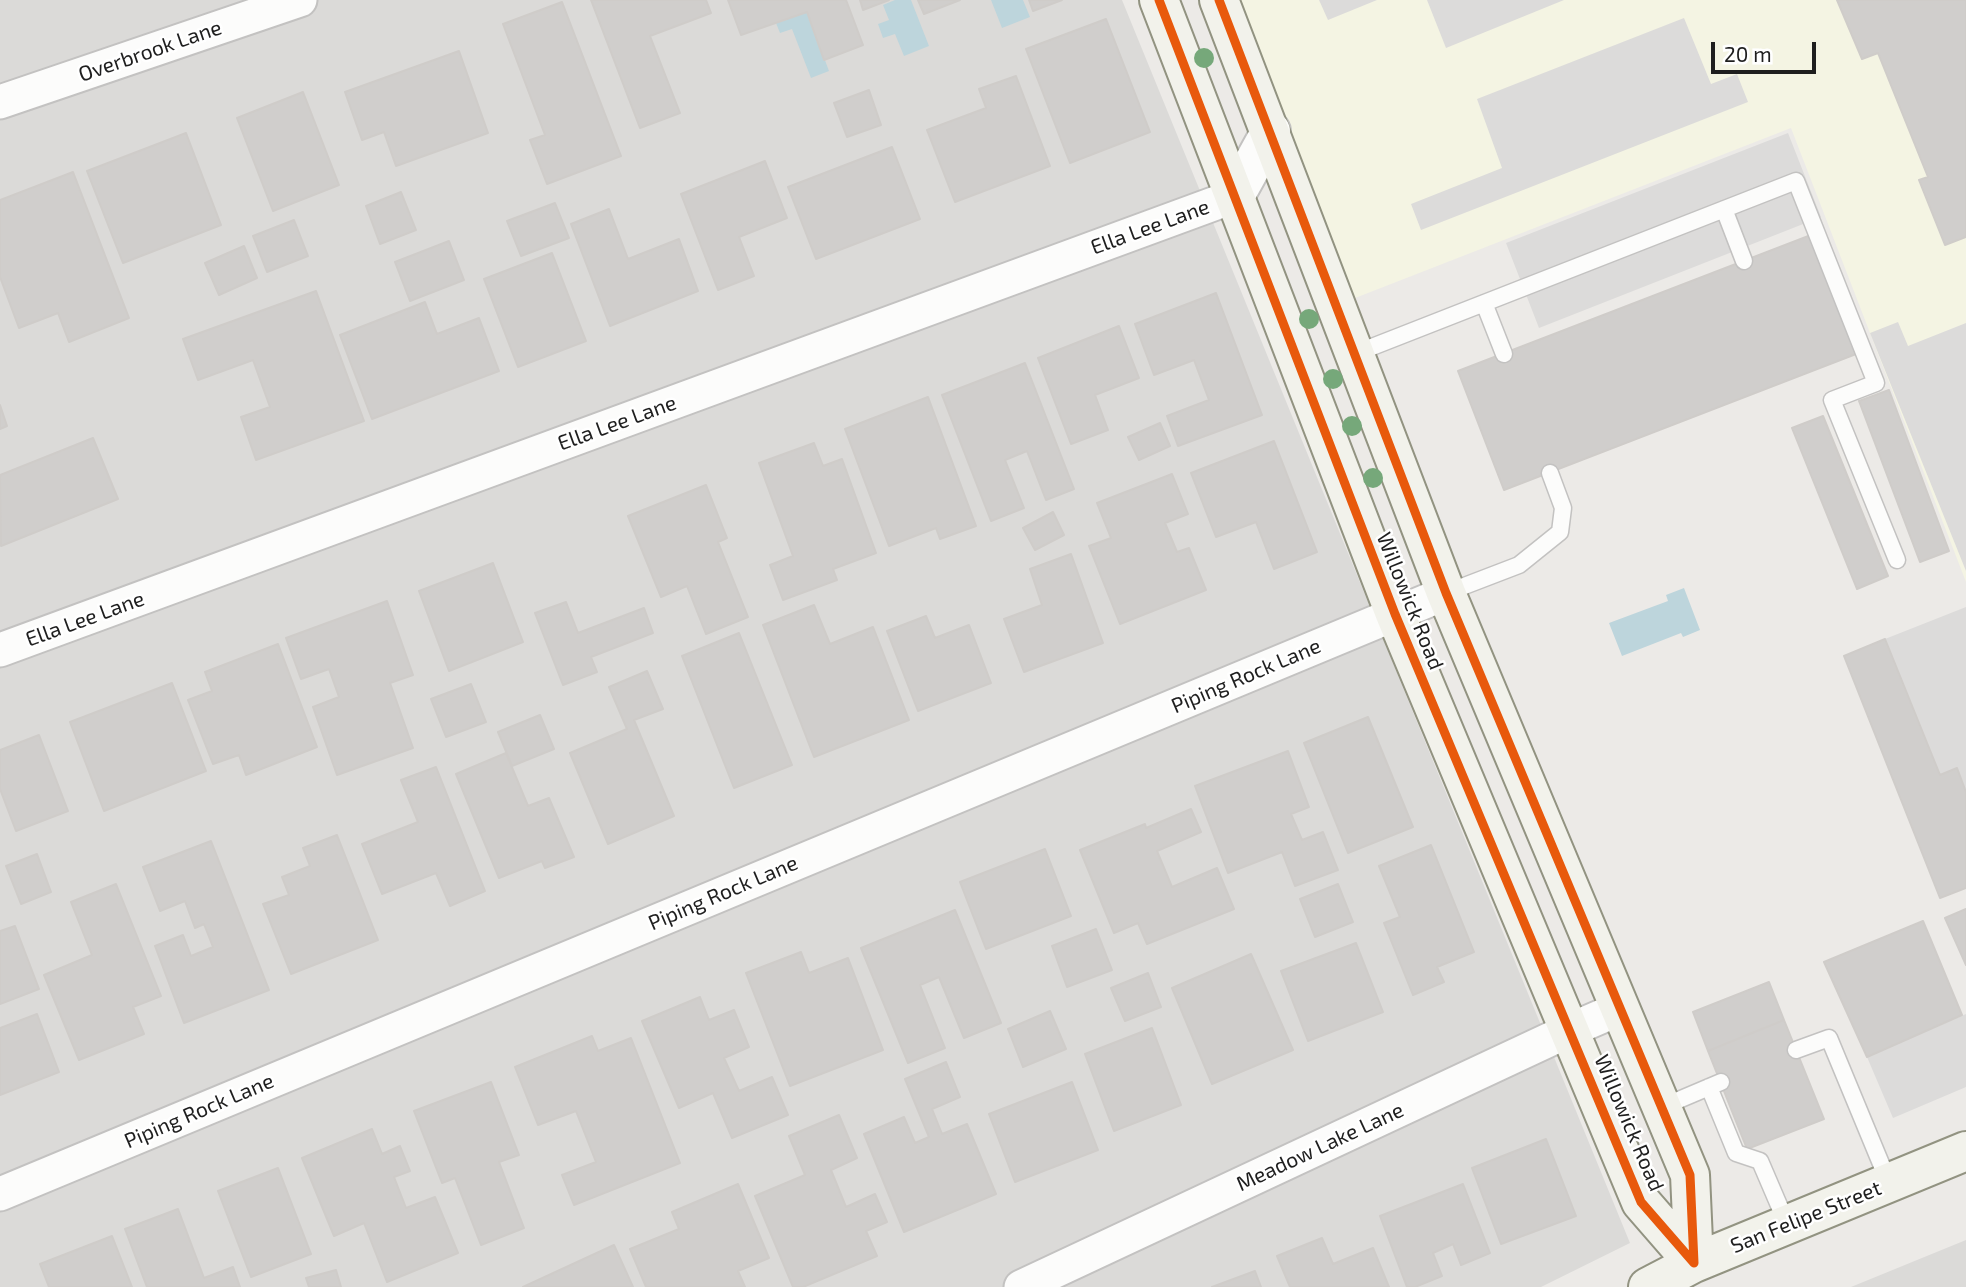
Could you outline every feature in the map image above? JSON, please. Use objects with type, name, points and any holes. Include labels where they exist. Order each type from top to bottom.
[{"type":"main road","name":"Willowick Road","points":[[1159,0],[1395,614],[1641,1202],[1698,1275]]},
{"type":"main road","name":"Willowick Road","points":[[1219,0],[1446,593],[1690,1175],[1698,1275]]},
{"type":"main road","name":"San Felipe Street","points":[[1648,1287],[1698,1275],[1787,1225],[1966,1152]]},
{"type":"street","name":"Overbrook Lane","points":[[0,102],[300,0]]},
{"type":"street","name":"Ella Lee Lane","points":[[1235,196],[1271,131]]},
{"type":"street","name":"Ella Lee Lane","points":[[0,650],[1235,196],[1290,185]]},
{"type":"street","name":"Piping Rock Lane","points":[[0,1195],[1446,593]]},
{"type":"street","name":"Meadow Lake Lane","points":[[1021,1287],[1621,1008]]},
{"type":"lane","points":[[1354,354],[1796,181],[1876,383],[1832,400],[1897,560]]},
{"type":"lane","points":[[1724,209],[1744,261]]},
{"type":"lane","points":[[1484,303],[1504,354]]},
{"type":"lane","points":[[1446,593],[1519,565],[1560,532],[1563,508],[1550,473]]},
{"type":"lane","points":[[1796,1050],[1829,1038],[1889,1183]]},
{"type":"lane","points":[[1662,1107],[1715,1085],[1736,1153],[1760,1161],[1787,1225]]},
{"type":"shaded area","points":[[0,0],[1122,0],[1630,1243],[1541,1287],[0,1287]]},
{"type":"shaded area","points":[[1233,0],[1966,0],[1966,582],[1791,128],[1350,300]]},
{"type":"shaded area","points":[[1319,0],[1377,0],[1328,20]]},
{"type":"shaded area","points":[[1427,0],[1564,0],[1446,48]]},
{"type":"shaded area","points":[[1684,18],[1711,84],[1737,74],[1748,102],[1421,230],[1411,204],[1502,168],[1477,99]]},
{"type":"shaded area","points":[[1788,133],[1821,217],[1539,328],[1506,243]]},
{"type":"shaded area","points":[[1898,322],[1908,346],[1966,323],[1966,571],[1870,333]]},
{"type":"shaded area","points":[[1966,607],[1966,792],[1957,768],[1940,775],[1885,639]]},
{"type":"shaded area","points":[[1966,1014],[1966,1087],[1893,1118],[1867,1057]]},
{"type":"shaded area","points":[[1966,1240],[1966,1287],[1851,1287]]},
{"type":"water","points":[[895,0],[911,0],[929,46],[904,56],[895,34],[883,38],[878,24],[889,20],[883,5]]},
{"type":"water","points":[[991,0],[1023,0],[1030,17],[1002,28]]},
{"type":"water","points":[[807,12],[829,71],[811,78],[792,29],[780,33],[776,23]]},
{"type":"water","points":[[1684,588],[1700,630],[1683,637],[1681,633],[1622,656],[1609,623],[1668,601],[1666,595]]},
{"type":"building","points":[[591,0],[706,0],[711,13],[650,36],[680,113],[640,128]]},
{"type":"building","points":[[728,0],[846,0],[863,45],[824,60],[807,12],[741,35]]},
{"type":"building","points":[[860,0],[889,0],[863,10]]},
{"type":"building","points":[[918,0],[960,0],[924,14]]},
{"type":"building","points":[[1029,0],[1062,0],[1033,11]]},
{"type":"building","points":[[1837,0],[1966,0],[1966,237],[1945,245],[1919,180],[1928,177],[1878,53],[1862,59]]},
{"type":"building","points":[[562,2],[621,156],[547,184],[530,140],[545,135],[503,24]]},
{"type":"building","points":[[1106,19],[1150,132],[1070,163],[1026,49]]},
{"type":"building","points":[[459,51],[488,133],[396,166],[384,132],[362,140],[345,92]]},
{"type":"building","points":[[1016,76],[1050,166],[955,202],[927,130],[986,108],[979,89]]},
{"type":"building","points":[[869,90],[881,125],[847,137],[834,103]]},
{"type":"building","points":[[303,92],[339,185],[273,211],[237,118]]},
{"type":"building","points":[[186,133],[221,225],[123,263],[87,171]]},
{"type":"building","points":[[892,147],[920,219],[816,259],[788,187]]},
{"type":"building","points":[[765,161],[787,218],[739,237],[754,276],[718,290],[681,194]]},
{"type":"building","points":[[73,172],[129,318],[69,342],[58,313],[19,328],[0,277],[0,200]]},
{"type":"building","points":[[401,192],[416,230],[380,244],[366,206]]},
{"type":"building","points":[[555,203],[569,238],[521,256],[507,221]]},
{"type":"building","points":[[609,209],[628,259],[679,239],[698,291],[610,326],[571,224]]},
{"type":"building","points":[[294,220],[308,256],[267,272],[253,236]]},
{"type":"building","points":[[1811,235],[1856,354],[1504,490],[1458,371]]},
{"type":"building","points":[[449,241],[464,280],[410,301],[395,262]]},
{"type":"building","points":[[244,246],[257,278],[219,295],[205,263]]},
{"type":"building","points":[[552,253],[586,341],[518,367],[484,279]]},
{"type":"building","points":[[316,291],[364,421],[256,460],[241,417],[270,407],[253,360],[198,380],[183,339]]},
{"type":"building","points":[[1216,293],[1262,415],[1178,446],[1167,416],[1209,400],[1194,360],[1154,375],[1135,324]]},
{"type":"building","points":[[425,302],[437,334],[479,318],[499,371],[372,419],[340,335]]},
{"type":"building","points":[[1119,326],[1139,378],[1095,395],[1108,430],[1071,444],[1038,358]]},
{"type":"building","points":[[1025,363],[1074,489],[1046,500],[1027,451],[1005,460],[1024,508],[991,521],[942,395]]},
{"type":"building","points":[[1889,390],[1949,551],[1920,562],[1859,401]]},
{"type":"building","points":[[928,397],[976,526],[940,539],[936,528],[889,546],[845,429]]},
{"type":"building","points":[[0,405],[7,426],[0,429]]},
{"type":"building","points":[[1823,416],[1888,576],[1857,589],[1792,428]]},
{"type":"building","points":[[1160,423],[1170,446],[1139,460],[1128,437]]},
{"type":"building","points":[[93,438],[118,499],[1,546],[0,475]]},
{"type":"building","points":[[1274,441],[1317,552],[1274,569],[1256,522],[1216,537],[1191,473]]},
{"type":"building","points":[[814,443],[823,466],[842,459],[876,553],[833,569],[837,580],[783,600],[770,565],[793,556],[759,463]]},
{"type":"building","points":[[1172,474],[1188,514],[1165,523],[1177,552],[1189,548],[1206,590],[1120,624],[1089,546],[1111,538],[1097,503]]},
{"type":"building","points":[[706,485],[727,538],[718,542],[748,617],[706,634],[687,586],[661,597],[628,516]]},
{"type":"building","points":[[1053,512],[1064,535],[1035,550],[1023,528]]},
{"type":"building","points":[[1071,554],[1103,643],[1024,672],[1004,619],[1042,605],[1030,569]]},
{"type":"building","points":[[493,563],[523,642],[449,671],[419,591]]},
{"type":"building","points":[[387,601],[413,675],[390,683],[413,748],[337,775],[313,707],[339,697],[329,669],[301,679],[286,638]]},
{"type":"building","points":[[566,602],[578,633],[644,608],[653,633],[591,657],[597,672],[563,685],[535,613]]},
{"type":"building","points":[[814,605],[830,644],[873,627],[909,720],[814,757],[763,625]]},
{"type":"building","points":[[926,616],[935,638],[969,625],[991,683],[918,711],[887,631]]},
{"type":"building","points":[[739,633],[792,765],[734,788],[682,656]]},
{"type":"building","points":[[1885,639],[1940,775],[1957,768],[1966,792],[1966,888],[1940,898],[1844,656]]},
{"type":"building","points":[[278,644],[317,747],[246,775],[239,755],[213,764],[188,700],[212,691],[205,672]]},
{"type":"building","points":[[647,671],[663,709],[634,720],[674,816],[608,844],[570,753],[627,729],[609,687]]},
{"type":"building","points":[[172,683],[206,771],[104,811],[70,722]]},
{"type":"building","points":[[471,684],[486,722],[446,737],[431,699]]},
{"type":"building","points":[[540,715],[554,749],[512,766],[498,732]]},
{"type":"building","points":[[1368,717],[1413,827],[1348,853],[1304,743]]},
{"type":"building","points":[[39,735],[68,811],[16,831],[0,789],[0,750]]},
{"type":"building","points":[[1288,751],[1309,807],[1291,814],[1302,840],[1323,832],[1338,870],[1295,886],[1282,852],[1228,873],[1195,786]]},
{"type":"building","points":[[506,753],[528,806],[549,798],[574,857],[545,868],[542,861],[499,878],[456,774]]},
{"type":"building","points":[[436,767],[485,891],[450,906],[436,873],[382,894],[362,844],[418,822],[401,780]]},
{"type":"building","points":[[1191,809],[1201,832],[1157,851],[1172,887],[1217,868],[1234,909],[1147,944],[1138,923],[1114,933],[1080,850],[1145,824],[1146,828]]},
{"type":"building","points":[[337,835],[378,940],[291,974],[263,904],[289,895],[282,877],[310,866],[303,848]]},
{"type":"building","points":[[211,841],[269,990],[184,1023],[155,946],[183,935],[191,956],[213,947],[204,924],[195,928],[185,901],[160,911],[143,867]]},
{"type":"building","points":[[1431,845],[1474,952],[1437,967],[1444,982],[1413,995],[1384,923],[1400,917],[1379,866]]},
{"type":"building","points":[[1045,849],[1071,916],[986,949],[960,882]]},
{"type":"building","points":[[37,854],[51,892],[21,904],[6,866]]},
{"type":"building","points":[[116,884],[161,996],[133,1007],[144,1034],[79,1060],[44,975],[92,955],[71,902]]},
{"type":"building","points":[[1338,884],[1353,922],[1315,937],[1300,899]]},
{"type":"building","points":[[1966,909],[1966,965],[1945,918]]},
{"type":"building","points":[[955,910],[1001,1023],[964,1038],[939,977],[920,985],[945,1048],[908,1063],[861,948]]},
{"type":"building","points":[[1923,921],[1962,1015],[1867,1057],[1824,962]]},
{"type":"building","points":[[15,926],[39,989],[0,1004],[0,931]]},
{"type":"building","points":[[1096,929],[1112,970],[1067,987],[1052,946]]},
{"type":"building","points":[[1356,943],[1383,1012],[1308,1041],[1281,971]]},
{"type":"building","points":[[801,952],[809,973],[848,958],[883,1050],[790,1086],[746,973]]},
{"type":"building","points":[[1251,954],[1293,1050],[1212,1084],[1172,988]]},
{"type":"building","points":[[1148,973],[1161,1007],[1125,1021],[1111,988]]},
{"type":"building","points":[[1769,982],[1784,1020],[1708,1051],[1693,1012]]},
{"type":"building","points":[[700,997],[709,1020],[734,1010],[749,1047],[724,1058],[739,1091],[772,1077],[788,1115],[732,1138],[713,1093],[679,1108],[642,1021]]},
{"type":"building","points":[[1050,1011],[1066,1049],[1023,1067],[1008,1029]]},
{"type":"building","points":[[37,1014],[59,1072],[0,1095],[0,1028]]},
{"type":"building","points":[[1784,1020],[1824,1119],[1747,1149],[1708,1051]]},
{"type":"building","points":[[1152,1028],[1181,1105],[1114,1131],[1085,1054]]},
{"type":"building","points":[[592,1036],[598,1051],[631,1038],[680,1163],[574,1205],[562,1175],[596,1162],[576,1111],[538,1125],[515,1067]]},
{"type":"building","points":[[946,1062],[960,1097],[932,1109],[942,1134],[967,1124],[996,1194],[904,1232],[864,1134],[904,1117],[915,1143],[929,1137],[905,1079]]},
{"type":"building","points":[[491,1082],[519,1155],[499,1162],[524,1228],[481,1245],[455,1178],[442,1183],[414,1111]]},
{"type":"building","points":[[1072,1082],[1098,1150],[1015,1182],[989,1114]]},
{"type":"building","points":[[839,1115],[857,1158],[831,1170],[846,1207],[875,1194],[887,1222],[866,1231],[877,1256],[803,1287],[793,1287],[755,1196],[805,1175],[789,1136]]},
{"type":"building","points":[[372,1129],[382,1154],[400,1146],[410,1171],[394,1177],[406,1208],[435,1197],[458,1253],[387,1282],[364,1223],[334,1236],[302,1158]]},
{"type":"building","points":[[1546,1139],[1576,1216],[1501,1244],[1472,1168]]},
{"type":"building","points":[[278,1168],[311,1254],[251,1277],[218,1191]]},
{"type":"building","points":[[738,1184],[769,1258],[738,1271],[745,1287],[646,1287],[630,1249],[679,1229],[672,1212]]},
{"type":"building","points":[[1463,1184],[1490,1253],[1461,1265],[1453,1244],[1433,1253],[1442,1276],[1415,1287],[1407,1287],[1380,1216]]},
{"type":"building","points":[[178,1209],[204,1278],[233,1267],[240,1287],[147,1287],[125,1229]]},
{"type":"building","points":[[112,1236],[132,1287],[49,1287],[40,1264]]},
{"type":"building","points":[[1322,1238],[1333,1264],[1373,1248],[1389,1287],[1290,1287],[1277,1256]]},
{"type":"building","points":[[614,1245],[633,1287],[523,1287]]},
{"type":"building","points":[[336,1270],[341,1287],[309,1287],[306,1278]]},
{"type":"building","points":[[1255,1271],[1261,1287],[1212,1287]]},
{"type":"cycle path","points":[[1159,0],[1395,614],[1641,1202],[1694,1263]]},
{"type":"cycle path","points":[[1219,0],[1446,593],[1690,1175],[1694,1263]]}]
